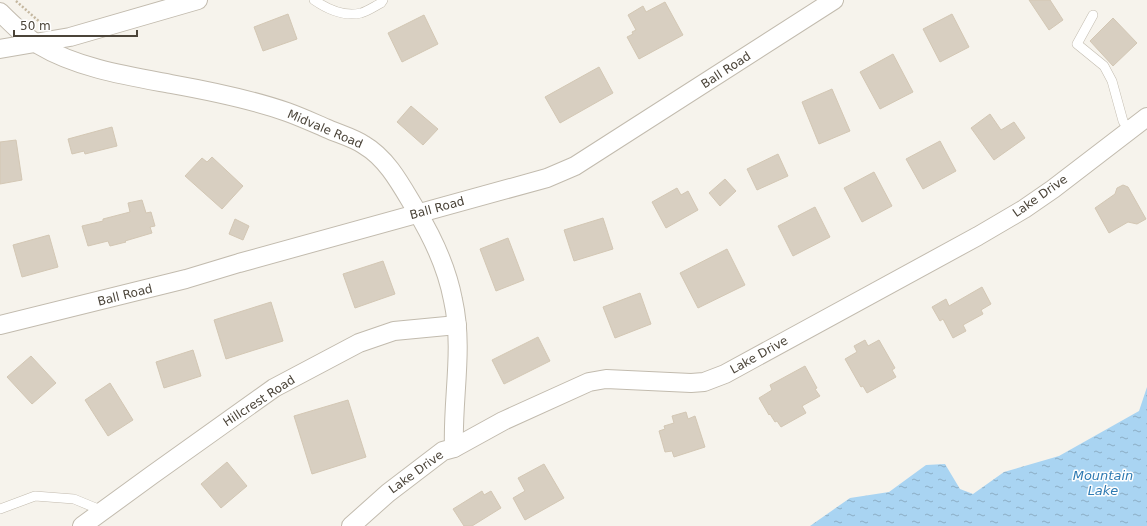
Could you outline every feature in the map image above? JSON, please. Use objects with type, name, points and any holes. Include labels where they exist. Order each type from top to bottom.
[{"type":"street","points":[[0,50],[59,39],[198,0]]},
{"type":"street","name":"Ball Road","points":[[0,325],[186,280],[239,263],[547,178],[575,166],[834,0]]},
{"type":"street","name":"Midvale Road","points":[[0,12],[36,43],[75,62],[136,78],[218,93],[288,112],[364,145],[381,159],[396,178],[428,231],[445,270],[453,300],[459,345],[453,430],[454,448]]},
{"type":"street","name":"Lake Drive","points":[[351,526],[388,493],[443,451],[454,448],[503,420],[589,382],[606,379],[691,383],[704,382],[725,374],[978,236],[1024,209],[1053,189],[1147,117]]},
{"type":"street","name":"Hillcrest Road","points":[[82,526],[152,474],[274,388],[358,343],[394,331],[457,325]]},
{"type":"lane","points":[[314,0],[326,8],[345,14],[362,13],[383,0]]},
{"type":"lane","points":[[1093,15],[1077,44],[1104,66],[1112,81],[1123,121],[1129,131]]},
{"type":"lane","points":[[0,509],[35,496],[74,499],[103,511]]},
{"type":"path","points":[[14,0],[59,39]]},
{"type":"water","name":"Mountain Lake","points":[[1147,387],[1147,526],[810,526],[850,498],[889,492],[926,465],[945,464],[960,489],[973,494],[1004,472],[1059,456],[1139,411]]},
{"type":"building","points":[[1029,0],[1050,0],[1063,20],[1049,30]]},
{"type":"building","points":[[665,2],[683,35],[639,59],[627,37],[633,34],[632,32],[636,30],[628,15],[643,6],[646,12]]},
{"type":"building","points":[[288,14],[297,39],[263,51],[254,27]]},
{"type":"building","points":[[952,14],[969,47],[940,62],[923,29]]},
{"type":"building","points":[[424,15],[438,44],[402,62],[388,33]]},
{"type":"building","points":[[1113,18],[1137,43],[1113,66],[1090,41]]},
{"type":"building","points":[[893,54],[913,92],[880,109],[860,72]]},
{"type":"building","points":[[599,67],[613,93],[560,123],[545,97]]},
{"type":"building","points":[[832,89],[850,131],[819,144],[802,102]]},
{"type":"building","points":[[411,106],[438,129],[423,145],[397,122]]},
{"type":"building","points":[[990,114],[1001,130],[1014,122],[1025,138],[994,160],[971,128]]},
{"type":"building","points":[[112,127],[117,146],[85,154],[84,151],[72,154],[68,139]]},
{"type":"building","points":[[16,140],[22,180],[0,184],[0,142]]},
{"type":"building","points":[[940,141],[956,171],[923,189],[906,159]]},
{"type":"building","points":[[778,154],[788,176],[757,190],[747,169]]},
{"type":"building","points":[[212,157],[243,186],[222,209],[185,176],[202,158],[207,162]]},
{"type":"building","points":[[874,172],[892,206],[862,222],[844,188]]},
{"type":"building","points":[[725,179],[736,191],[720,206],[709,193]]},
{"type":"building","points":[[1123,185],[1128,187],[1146,219],[1137,224],[1128,222],[1109,233],[1095,208],[1115,194],[1117,188]]},
{"type":"building","points":[[677,188],[681,195],[688,191],[698,210],[666,228],[652,202]]},
{"type":"building","points":[[142,200],[146,213],[151,212],[155,226],[150,227],[152,233],[110,246],[108,241],[88,246],[82,226],[130,212],[128,203]]},
{"type":"building","points":[[815,207],[830,237],[793,256],[778,226]]},
{"type":"building","points":[[603,218],[613,249],[574,261],[564,230]]},
{"type":"building","points":[[235,219],[249,226],[243,240],[229,234]]},
{"type":"building","points":[[49,235],[58,267],[22,277],[13,245]]},
{"type":"building","points":[[508,238],[524,280],[496,291],[480,249]]},
{"type":"building","points":[[727,249],[745,285],[698,308],[680,273]]},
{"type":"building","points":[[383,261],[395,294],[355,308],[343,274]]},
{"type":"building","points":[[982,287],[991,304],[981,310],[983,314],[963,325],[966,331],[953,338],[943,319],[940,321],[932,307],[946,299],[949,306]]},
{"type":"building","points":[[640,293],[651,324],[615,338],[603,307]]},
{"type":"building","points":[[271,302],[283,341],[226,359],[214,320]]},
{"type":"building","points":[[538,337],[550,361],[504,384],[492,360]]},
{"type":"building","points":[[865,340],[868,346],[879,340],[895,368],[892,370],[896,377],[867,393],[863,386],[861,387],[845,359],[857,352],[854,346]]},
{"type":"building","points":[[193,350],[201,376],[164,388],[156,362]]},
{"type":"building","points":[[31,356],[56,383],[32,404],[7,377]]},
{"type":"building","points":[[805,366],[817,388],[815,389],[820,396],[802,406],[806,413],[781,427],[777,421],[775,422],[770,414],[769,415],[759,398],[772,390],[770,385]]},
{"type":"building","points":[[110,383],[133,420],[108,436],[85,400]]},
{"type":"building","points":[[348,400],[366,457],[312,474],[294,416]]},
{"type":"building","points":[[686,412],[688,419],[695,416],[705,447],[674,457],[672,451],[665,452],[659,431],[665,429],[664,426],[674,423],[672,416]]},
{"type":"building","points":[[227,462],[247,486],[221,508],[201,484]]},
{"type":"building","points":[[544,464],[564,498],[525,520],[513,498],[525,491],[518,478]]},
{"type":"building","points":[[482,491],[484,495],[491,491],[501,508],[472,526],[464,526],[453,509]]}]
